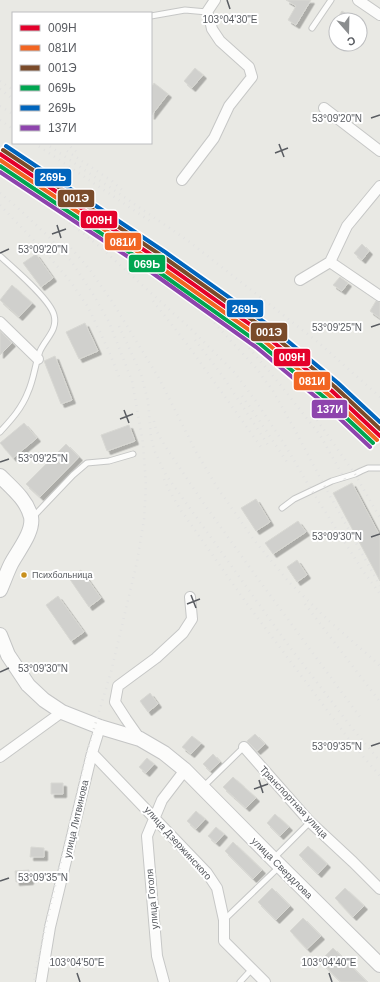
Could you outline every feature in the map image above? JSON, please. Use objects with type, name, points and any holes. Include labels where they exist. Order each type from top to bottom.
[{"type":"street","points":[[182,180],[214,138],[228,106],[252,77],[249,67],[220,41],[212,30],[207,12],[215,0]]},
{"type":"street","points":[[358,0],[380,15]]},
{"type":"street","points":[[324,108],[380,151]]},
{"type":"street","points":[[300,280],[330,262],[347,226],[380,186]]},
{"type":"street","points":[[330,262],[380,296]]},
{"type":"street","points":[[0,322],[38,359]]},
{"type":"street","points":[[0,476],[26,505],[32,519],[29,533],[11,564],[0,590]]},
{"type":"street","points":[[140,739],[115,702],[118,686],[156,658],[183,633],[192,619],[190,596]]},
{"type":"street","name":"улица Свердлова","points":[[0,635],[8,655],[28,685],[44,700],[62,712],[100,727],[140,739],[164,753],[185,770],[276,863],[380,965]]},
{"type":"street","points":[[0,757],[62,712]]},
{"type":"street","name":"улица Литвинова","points":[[41,982],[50,927],[92,753],[100,727]]},
{"type":"street","name":"Транспортная улица","points":[[244,747],[310,822],[380,889]]},
{"type":"street","name":"улица Дзержинского","points":[[92,753],[155,817],[207,873],[217,888],[224,920],[224,941],[265,982]]},
{"type":"street","name":"улица Гоголя","points":[[164,982],[157,956],[147,836],[162,800],[185,770]]},
{"type":"lane","points":[[312,28],[331,0]]},
{"type":"lane","points":[[152,16],[185,10],[207,12]]},
{"type":"lane","points":[[0,256],[45,300],[54,314],[55,326],[40,351],[28,392],[17,413],[0,432]]},
{"type":"lane","points":[[32,519],[73,475],[87,463],[109,461],[133,454]]},
{"type":"lane","points":[[282,508],[294,499],[332,482],[368,468],[380,468]]},
{"type":"lane","points":[[202,788],[244,747]]},
{"type":"lane","points":[[224,920],[276,863],[310,822]]},
{"type":"lane","points":[[240,982],[252,969]]},
{"type":"building","points":[[286,0],[311,0],[296,25],[288,20],[296,6]]},
{"type":"building","points":[[195,68],[203,75],[192,88],[184,81]]},
{"type":"building","points":[[154,83],[168,94],[152,115],[152,86]]},
{"type":"building","points":[[362,244],[369,251],[362,260],[354,253]]},
{"type":"building","points":[[36,254],[53,278],[41,287],[23,263]]},
{"type":"building","points":[[340,277],[348,283],[342,291],[333,285]]},
{"type":"building","points":[[12,285],[32,303],[19,317],[0,300]]},
{"type":"building","points":[[376,301],[380,302],[380,318],[370,311]]},
{"type":"building","points":[[85,323],[98,351],[79,359],[66,332]]},
{"type":"building","points":[[0,331],[12,343],[0,355]]},
{"type":"building","points":[[55,356],[72,400],[61,404],[44,361]]},
{"type":"building","points":[[24,423],[37,438],[13,458],[0,443]]},
{"type":"building","points":[[129,425],[135,441],[107,451],[101,435]]},
{"type":"building","points":[[66,444],[79,457],[40,497],[26,484]]},
{"type":"building","points":[[352,483],[380,536],[380,581],[333,493]]},
{"type":"building","points":[[256,499],[270,522],[256,531],[241,508]]},
{"type":"building","points":[[298,521],[306,532],[273,554],[265,543]]},
{"type":"building","points":[[297,560],[307,575],[297,582],[287,567]]},
{"type":"building","points":[[81,570],[101,598],[89,607],[69,578]]},
{"type":"building","points":[[58,596],[84,632],[71,641],[46,605]]},
{"type":"building","points":[[150,693],[158,704],[148,712],[140,701]]},
{"type":"building","points":[[255,734],[265,744],[257,751],[247,741]]},
{"type":"building","points":[[192,736],[201,743],[191,754],[182,747]]},
{"type":"building","points":[[213,754],[220,762],[210,771],[203,764]]},
{"type":"building","points":[[147,758],[154,764],[146,773],[139,767]]},
{"type":"building","points":[[233,777],[256,798],[246,808],[223,787]]},
{"type":"building","points":[[51,783],[63,783],[63,794],[51,794]]},
{"type":"building","points":[[196,811],[205,819],[196,829],[187,821]]},
{"type":"building","points":[[275,814],[289,827],[280,836],[267,823]]},
{"type":"building","points":[[216,827],[224,834],[216,843],[208,836]]},
{"type":"building","points":[[233,842],[262,870],[253,879],[225,851]]},
{"type":"building","points":[[308,846],[327,864],[318,874],[299,855]]},
{"type":"building","points":[[31,847],[44,848],[44,857],[30,857]]},
{"type":"building","points":[[29,870],[30,881],[16,882],[15,871]]},
{"type":"building","points":[[272,888],[290,906],[276,920],[258,902]]},
{"type":"building","points":[[345,888],[364,906],[353,917],[335,898]]},
{"type":"building","points":[[303,918],[321,936],[307,949],[290,931]]},
{"type":"building","points":[[333,948],[367,982],[341,982],[320,961]]},
{"type":"railway","points":[[0,81],[12,89]]},
{"type":"railway","points":[[0,89],[12,98]]},
{"type":"railway","points":[[0,106],[12,113]]},
{"type":"railway","points":[[0,120],[12,128]]},
{"type":"railway","points":[[35,144],[150,221]]},
{"type":"railway","points":[[46,144],[187,240],[319,343],[380,397]]},
{"type":"railway","points":[[67,144],[78,153]]},
{"type":"railway","points":[[67,151],[112,181],[122,190]]},
{"type":"railway","points":[[0,175],[60,215],[99,246],[192,330],[235,373],[285,445],[312,491],[363,571],[380,594]]},
{"type":"railway","points":[[0,193],[49,237],[71,261],[93,294],[109,322],[132,381],[143,443],[146,485],[144,519],[137,562],[111,672],[86,755],[35,971],[34,982]]},
{"type":"railway","points":[[0,205],[44,251],[70,281],[88,307],[108,349],[120,379]]},
{"type":"railway","points":[[71,248],[90,270],[113,303],[160,380],[195,450],[217,487],[254,540],[288,581],[329,621],[380,666]]},
{"type":"railway","points":[[153,301],[187,344],[261,447]]},
{"type":"railway","points":[[206,314],[256,368],[273,391],[380,586]]},
{"type":"railway","points":[[119,326],[141,374],[148,401],[151,437],[155,452],[166,475],[289,646],[352,728],[380,761]]},
{"type":"railway","points":[[195,340],[222,375],[268,445]]},
{"type":"railway","points":[[249,348],[320,435],[347,483]]},
{"type":"railway","points":[[242,396],[287,462]]},
{"type":"railway","points":[[317,420],[355,474],[380,518]]},
{"type":"railway","points":[[154,421],[156,430],[165,446],[202,501],[360,717]]},
{"type":"railway","points":[[164,479],[180,509],[245,601],[354,746],[380,776]]},
{"type":"railway","points":[[305,604],[380,702]]},
{"type":"transit line","name":"269Ь","points":[[6,146],[165,252],[271,327],[338,383],[380,422]]},
{"type":"transit line","name":"001Э","points":[[3,150],[162,256],[268,331],[335,387],[380,429]]},
{"type":"transit line","name":"009Н","points":[[0,154],[159,260],[265,335],[332,391],[380,436]]},
{"type":"transit line","name":"081И","points":[[0,160],[156,264],[262,339],[329,395],[377,440]]},
{"type":"transit line","name":"069Ь","points":[[0,166],[153,268],[259,343],[325,398],[373,443]]},
{"type":"transit line","name":"137И","points":[[0,172],[151,272],[256,347],[322,402],[370,447]]},
{"type":"place","name":"Психбольница","points":[[24,575]]}]
